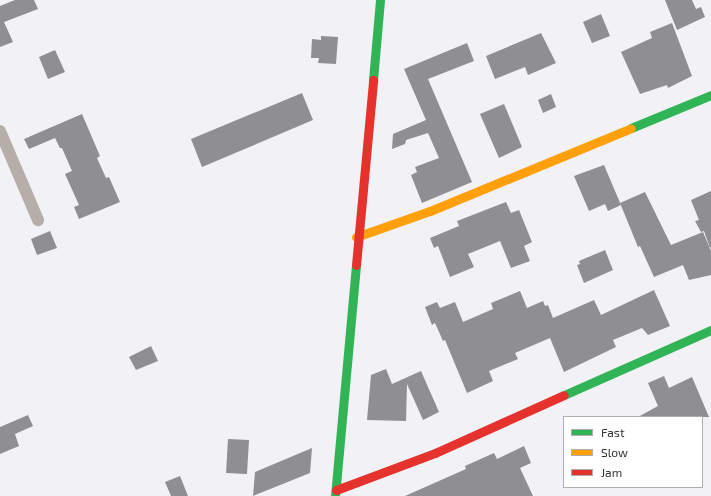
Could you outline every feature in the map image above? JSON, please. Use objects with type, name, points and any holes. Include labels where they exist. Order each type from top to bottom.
[{"type":"street","points":[[380,0],[356,237],[335,493],[435,453],[711,330]]},
{"type":"street","points":[[356,237],[430,212],[711,95]]},
{"type":"street","points":[[0,131],[38,220]]},
{"type":"building","points":[[15,0],[34,0],[38,9],[4,22],[13,42],[0,47],[0,6]]},
{"type":"building","points":[[665,0],[692,0],[696,9],[701,7],[705,17],[677,30]]},
{"type":"building","points":[[601,14],[610,36],[592,43],[583,22]]},
{"type":"building","points":[[672,23],[692,76],[668,88],[667,85],[640,94],[621,52],[652,38],[650,32]]},
{"type":"building","points":[[541,33],[556,63],[528,75],[525,67],[495,79],[486,56]]},
{"type":"building","points":[[321,36],[338,37],[336,64],[318,63],[319,58],[311,58],[312,39],[321,40]]},
{"type":"building","points":[[467,43],[474,61],[428,79],[472,182],[422,203],[411,175],[417,172],[415,167],[439,158],[428,133],[406,140],[405,144],[392,149],[393,134],[426,120],[404,69]]},
{"type":"building","points":[[55,50],[65,72],[48,79],[39,57]]},
{"type":"building","points":[[302,93],[313,120],[202,167],[191,139]]},
{"type":"building","points":[[551,94],[556,107],[543,113],[538,100]]},
{"type":"building","points":[[504,104],[522,147],[499,158],[480,114]]},
{"type":"building","points":[[82,114],[100,156],[97,158],[106,178],[109,177],[120,202],[79,219],[74,207],[79,205],[65,174],[72,171],[62,148],[60,148],[55,138],[29,149],[24,139]]},
{"type":"building","points":[[604,165],[621,205],[608,211],[605,204],[589,211],[574,176]]},
{"type":"building","points":[[711,191],[710,248],[704,231],[701,232],[695,221],[699,220],[691,200]]},
{"type":"building","points":[[645,192],[671,245],[703,232],[711,251],[711,275],[689,280],[683,265],[654,277],[640,246],[638,247],[620,203]]},
{"type":"building","points":[[506,202],[511,213],[519,210],[532,242],[524,246],[530,261],[511,268],[500,241],[468,254],[474,267],[450,277],[438,246],[434,248],[430,238],[459,226],[457,221]]},
{"type":"building","points":[[50,231],[57,248],[37,255],[31,239]]},
{"type":"building","points":[[605,250],[613,270],[584,283],[577,265],[580,264],[579,261]]},
{"type":"building","points":[[654,290],[670,326],[648,335],[642,328],[613,340],[616,347],[564,372],[550,338],[515,353],[518,359],[489,371],[493,381],[467,393],[445,340],[443,341],[435,323],[432,325],[425,307],[437,302],[440,308],[455,302],[463,322],[493,309],[491,303],[520,291],[527,308],[543,301],[545,306],[548,305],[553,318],[594,300],[601,315]]},
{"type":"building","points":[[151,346],[158,361],[136,370],[129,357]]},
{"type":"building","points":[[386,369],[392,384],[421,371],[439,412],[423,420],[407,384],[406,421],[367,420],[371,375]]},
{"type":"building","points":[[664,376],[669,388],[692,377],[709,417],[640,416],[658,406],[648,383]]},
{"type":"building","points":[[28,415],[33,426],[15,434],[19,446],[0,454],[0,427]]},
{"type":"building","points":[[228,439],[249,440],[247,474],[226,473]]},
{"type":"building","points":[[524,446],[531,463],[520,468],[533,496],[405,496],[466,469],[465,466],[494,453],[497,459]]},
{"type":"building","points":[[312,448],[310,473],[253,496],[255,472]]},
{"type":"building","points":[[180,476],[188,496],[171,496],[165,482]]},
{"type":"traffic: fast","points":[[373,80],[380,0]]},
{"type":"traffic: fast","points":[[631,128],[711,95]]},
{"type":"traffic: fast","points":[[335,496],[356,265]]},
{"type":"traffic: fast","points":[[564,395],[711,330]]},
{"type":"traffic: slow","points":[[356,237],[430,211],[631,128]]},
{"type":"traffic: jam","points":[[356,265],[373,80]]},
{"type":"traffic: jam","points":[[336,490],[435,453],[564,395]]}]
